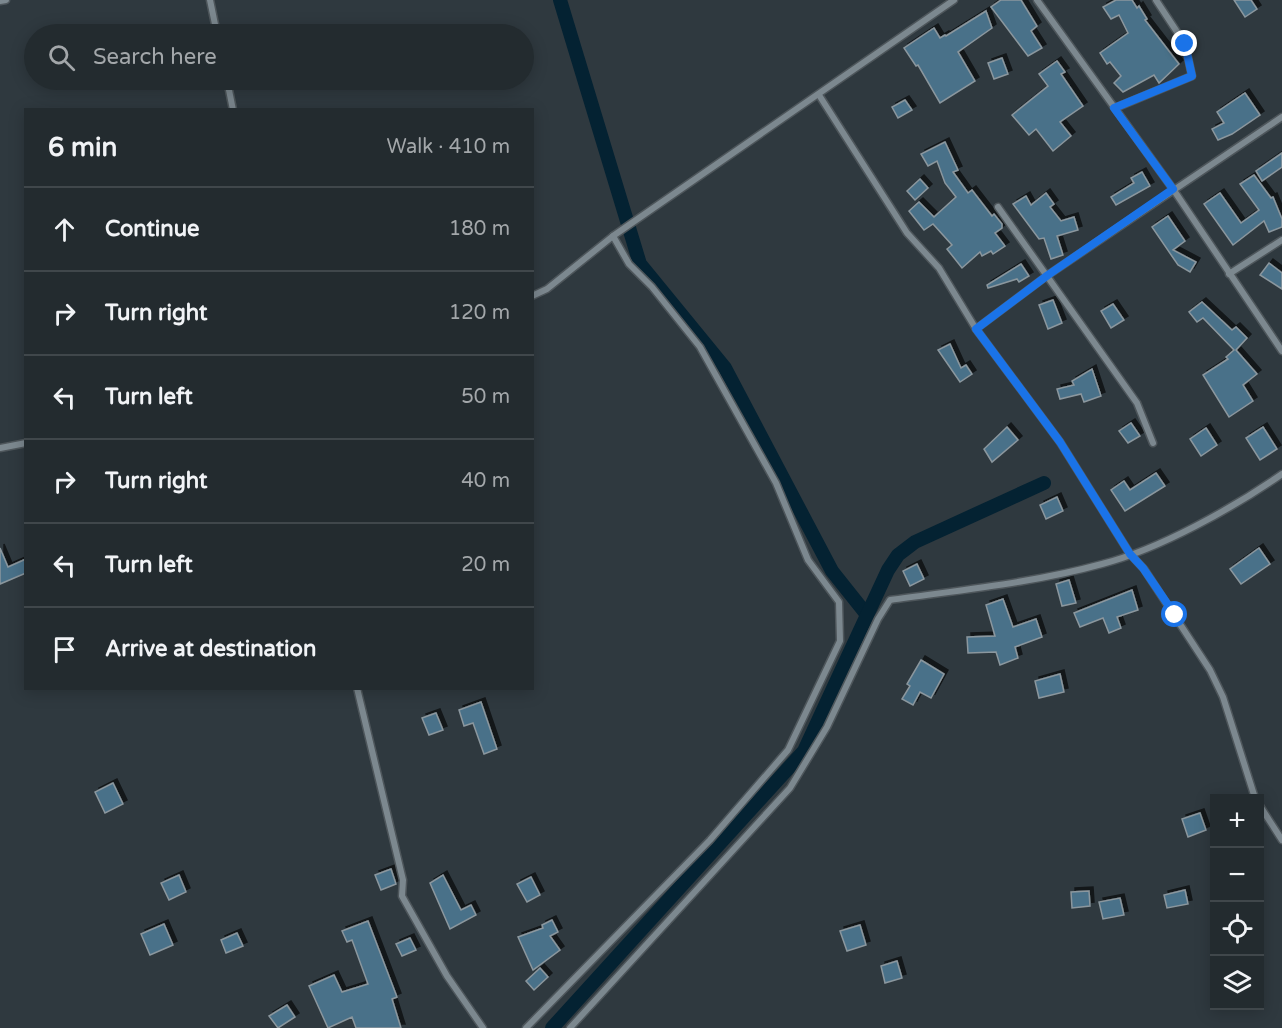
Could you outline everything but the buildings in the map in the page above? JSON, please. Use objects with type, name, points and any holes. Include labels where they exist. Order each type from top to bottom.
[{"type":"street","points":[[0,1],[6,0]]},
{"type":"street","points":[[210,0],[215,24]]},
{"type":"street","points":[[534,295],[547,289],[613,236],[954,0]]},
{"type":"street","points":[[1037,0],[1173,189],[1282,351]]},
{"type":"street","points":[[1114,108],[1192,76],[1185,44],[1156,0]]},
{"type":"street","points":[[229,90],[233,108]]},
{"type":"street","points":[[819,95],[907,233],[939,268],[976,329],[1060,442],[1130,554],[1143,568],[1210,670],[1223,697],[1254,794]]},
{"type":"street","points":[[976,329],[1048,275],[1282,117]]},
{"type":"street","points":[[998,207],[1137,403],[1153,443]]},
{"type":"street","points":[[526,1028],[710,840],[789,750],[840,641],[839,602],[808,560],[776,483],[700,347],[652,287],[629,264],[613,236]]},
{"type":"street","points":[[1229,274],[1282,240]]},
{"type":"street","points":[[0,448],[24,442]]},
{"type":"street","points":[[570,1028],[790,788],[827,727],[878,619],[890,600],[1045,577],[1103,564],[1202,521],[1257,492],[1282,474]]},
{"type":"street","points":[[357,690],[403,880],[402,896],[443,968],[483,1028]]},
{"type":"street","points":[[1264,812],[1282,840]]},
{"type":"waterway","points":[[560,0],[640,264],[725,368],[832,571],[867,615]]},
{"type":"waterway","points":[[552,1028],[804,751],[888,570],[898,555],[915,542],[1044,483]]},
{"type":"route","points":[[1175,615],[1143,568],[1130,554],[1060,442],[976,329],[1048,275],[1173,189],[1114,108],[1192,76],[1185,44]]}]
